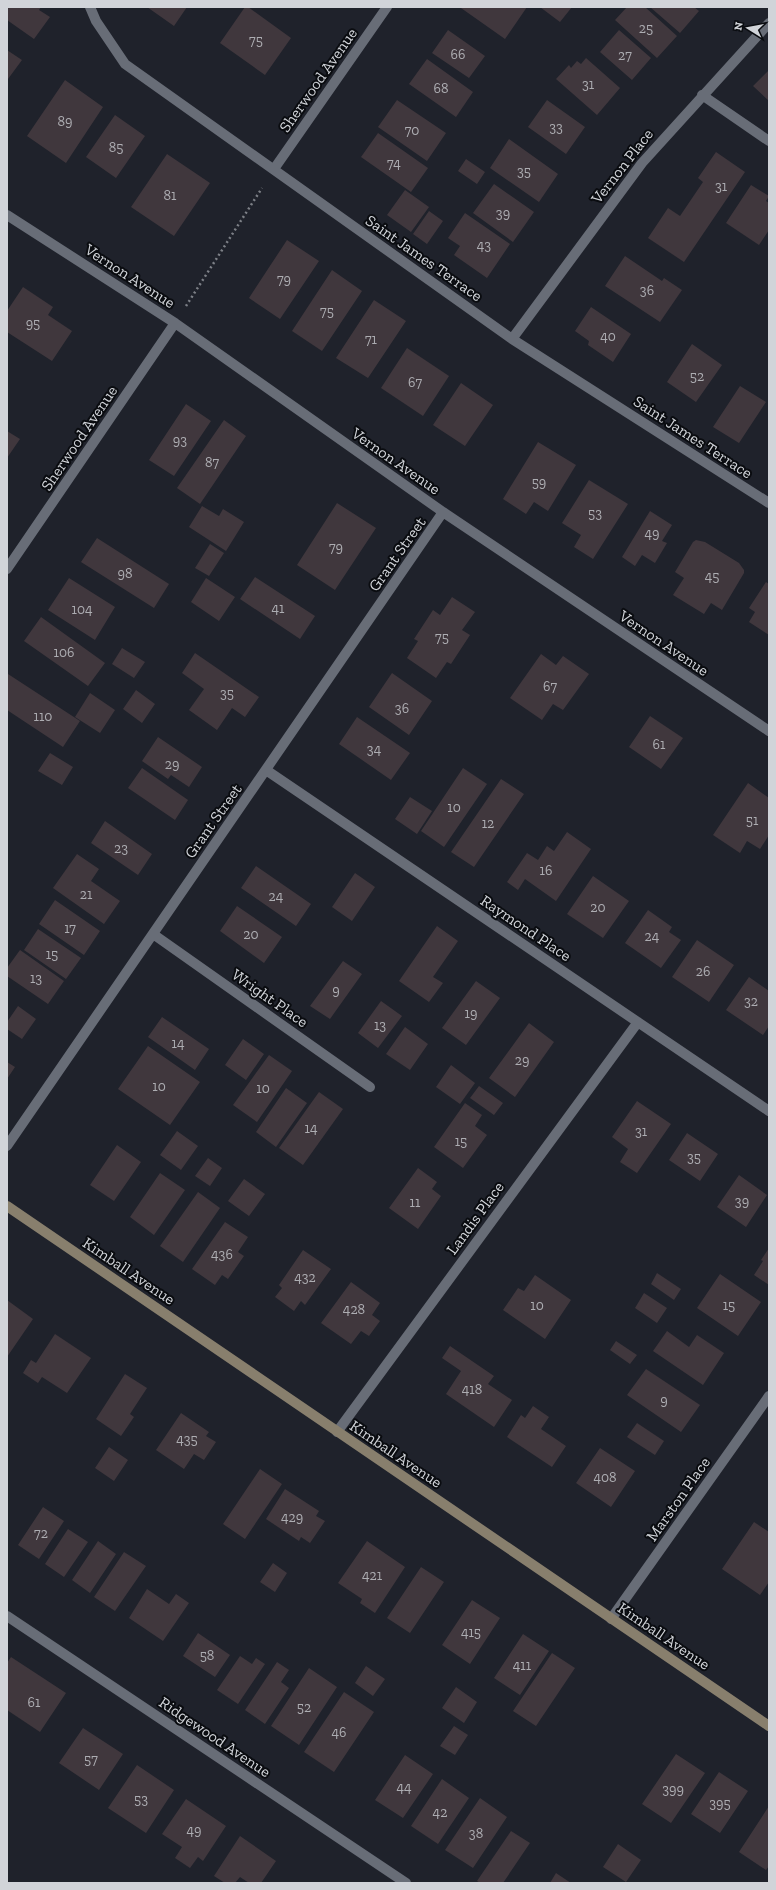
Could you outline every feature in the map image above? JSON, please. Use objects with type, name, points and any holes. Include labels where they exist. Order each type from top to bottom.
[{"type":"street","name":"Saint James Terrace","points":[[90,7],[96,21],[125,64],[512,339],[769,503]]},
{"type":"street","name":"Sherwood Avenue","points":[[274,170],[387,7]]},
{"type":"street","name":"Vernon Place","points":[[512,339],[642,162],[769,23]]},
{"type":"street","points":[[702,95],[769,141]]},
{"type":"street","name":"Vernon Avenue","points":[[7,215],[175,323],[444,512],[769,731]]},
{"type":"street","name":"Sherwood Avenue","points":[[7,569],[175,323]]},
{"type":"street","name":"Grant Street","points":[[7,1146],[444,512]]},
{"type":"street","name":"Raymond Place","points":[[266,770],[769,1111]]},
{"type":"street","name":"Wright Place","points":[[153,934],[370,1087]]},
{"type":"street","name":"Landis Place","points":[[337,1432],[638,1022]]},
{"type":"street","name":"Kimball Avenue","points":[[7,1206],[769,1726]]},
{"type":"street","name":"Marston Place","points":[[611,1619],[769,1396]]},
{"type":"street","name":"Ridgewood Avenue","points":[[7,1616],[406,1883]]},
{"type":"path","points":[[175,323],[262,188]]},
{"type":"building","points":[[7,7],[41,7],[39,10],[50,17],[34,39],[7,20]]},
{"type":"building","points":[[147,7],[187,7],[174,26]]},
{"type":"building","points":[[245,7],[248,7],[291,38],[265,75],[220,43]]},
{"type":"building","points":[[527,7],[505,39],[461,8]]},
{"type":"building","points":[[540,7],[572,7],[560,22]]},
{"type":"building","points":[[627,7],[645,7],[677,36],[657,58],[615,20]]},
{"type":"building","points":[[650,7],[694,7],[699,11],[680,33]]},
{"type":"building","points":[[448,30],[485,56],[469,78],[432,53]]},
{"type":"building","points":[[619,30],[651,58],[632,80],[600,52]]},
{"type":"building","points":[[7,50],[22,60],[8,79],[7,78]]},
{"type":"building","points":[[586,58],[620,88],[597,115],[556,79],[569,65],[571,68],[577,61],[581,64]]},
{"type":"building","points":[[427,59],[473,92],[456,117],[409,84]]},
{"type":"building","points":[[769,70],[769,101],[753,86]]},
{"type":"building","points":[[65,80],[103,107],[66,163],[27,136]]},
{"type":"building","points":[[397,100],[446,133],[427,161],[378,127]]},
{"type":"building","points":[[547,100],[585,127],[566,154],[528,127]]},
{"type":"building","points":[[115,115],[145,136],[116,178],[86,157]]},
{"type":"building","points":[[378,133],[428,168],[411,192],[361,157]]},
{"type":"building","points":[[509,139],[558,174],[539,202],[490,168]]},
{"type":"building","points":[[716,152],[745,172],[684,262],[648,238],[668,208],[680,216],[703,182],[698,178]]},
{"type":"building","points":[[167,154],[210,183],[174,236],[131,207]]},
{"type":"building","points":[[466,159],[485,172],[477,184],[458,171]]},
{"type":"building","points":[[494,184],[534,212],[513,242],[473,213]]},
{"type":"building","points":[[751,185],[769,196],[766,201],[769,203],[769,230],[759,245],[726,223]]},
{"type":"building","points":[[405,190],[429,207],[411,232],[387,215]]},
{"type":"building","points":[[429,211],[443,221],[427,244],[413,234]]},
{"type":"building","points":[[465,213],[510,244],[487,278],[454,255],[460,246],[448,238]]},
{"type":"building","points":[[287,240],[319,261],[280,319],[249,298]]},
{"type":"building","points":[[625,256],[662,281],[664,278],[682,290],[660,322],[605,286]]},
{"type":"building","points":[[332,270],[362,291],[322,351],[292,331]]},
{"type":"building","points":[[23,287],[53,307],[48,315],[72,331],[52,361],[7,332],[7,311]]},
{"type":"building","points":[[374,300],[406,321],[368,378],[336,358]]},
{"type":"building","points":[[591,307],[631,334],[613,362],[588,345],[589,341],[575,331]]},
{"type":"building","points":[[692,344],[722,365],[696,402],[667,382]]},
{"type":"building","points":[[407,348],[449,376],[423,416],[381,388]]},
{"type":"building","points":[[461,383],[493,405],[465,446],[433,425]]},
{"type":"building","points":[[740,386],[766,402],[739,443],[713,427]]},
{"type":"building","points":[[186,404],[211,421],[174,476],[149,460]]},
{"type":"building","points":[[224,420],[246,436],[200,504],[177,488]]},
{"type":"building","points":[[7,431],[20,439],[7,458]]},
{"type":"building","points":[[538,442],[576,465],[548,511],[534,502],[526,514],[503,499]]},
{"type":"building","points":[[589,480],[628,504],[593,559],[574,547],[581,535],[562,523]]},
{"type":"building","points":[[337,503],[376,528],[335,590],[297,565]]},
{"type":"building","points":[[202,506],[219,516],[223,509],[244,522],[226,551],[189,527]]},
{"type":"building","points":[[650,511],[672,525],[662,541],[667,543],[655,563],[642,555],[635,566],[622,557]]},
{"type":"building","points":[[97,538],[169,584],[154,608],[81,562]]},
{"type":"building","points":[[696,540],[705,542],[739,563],[744,570],[744,573],[722,610],[711,603],[704,614],[673,595],[684,578],[675,572],[693,542]]},
{"type":"building","points":[[210,544],[224,553],[209,576],[195,568]]},
{"type":"building","points":[[255,577],[315,616],[300,639],[240,599]]},
{"type":"building","points":[[69,578],[115,607],[95,640],[48,610]]},
{"type":"building","points":[[206,578],[235,597],[219,621],[191,602]]},
{"type":"building","points":[[766,582],[769,584],[769,635],[749,622],[755,612],[749,608]]},
{"type":"building","points":[[452,597],[475,612],[462,630],[470,635],[451,664],[447,662],[436,678],[407,658],[418,641],[414,639],[433,610],[440,615]]},
{"type":"building","points":[[41,617],[105,663],[88,686],[24,641]]},
{"type":"building","points":[[122,648],[145,662],[134,678],[112,664]]},
{"type":"building","points":[[195,653],[259,697],[245,717],[232,708],[217,730],[189,710],[204,689],[182,673]]},
{"type":"building","points":[[541,654],[556,665],[563,656],[589,674],[563,710],[553,704],[542,720],[510,698]]},
{"type":"building","points":[[392,673],[432,701],[409,735],[369,707]]},
{"type":"building","points":[[8,674],[80,721],[63,747],[7,710]]},
{"type":"building","points":[[136,690],[155,704],[142,723],[123,709]]},
{"type":"building","points":[[90,693],[115,710],[100,733],[75,717]]},
{"type":"building","points":[[650,716],[683,738],[661,769],[629,747]]},
{"type":"building","points":[[357,717],[410,753],[391,780],[339,744]]},
{"type":"building","points":[[158,737],[202,767],[189,787],[171,775],[168,779],[142,761]]},
{"type":"building","points":[[50,753],[73,767],[62,785],[38,771]]},
{"type":"building","points":[[142,768],[188,800],[175,820],[128,788]]},
{"type":"building","points":[[463,768],[487,784],[444,847],[421,831]]},
{"type":"building","points":[[501,779],[524,794],[474,867],[451,852]]},
{"type":"building","points":[[748,783],[769,798],[769,835],[760,849],[747,841],[740,853],[713,835]]},
{"type":"building","points":[[410,797],[432,811],[417,834],[395,819]]},
{"type":"building","points":[[105,821],[152,854],[138,875],[91,843]]},
{"type":"building","points":[[567,832],[591,849],[556,901],[525,879],[518,890],[507,882],[527,853],[538,860],[547,846],[554,851]]},
{"type":"building","points":[[77,854],[99,869],[91,881],[120,901],[104,924],[53,888]]},
{"type":"building","points":[[256,866],[311,904],[296,926],[241,888]]},
{"type":"building","points":[[355,873],[375,887],[352,921],[332,907]]},
{"type":"building","points":[[593,876],[629,901],[603,938],[567,914]]},
{"type":"building","points":[[55,900],[100,931],[84,955],[39,924]]},
{"type":"building","points":[[237,906],[282,937],[264,963],[220,931]]},
{"type":"building","points":[[648,910],[672,927],[669,932],[681,940],[661,968],[625,943]]},
{"type":"building","points":[[437,926],[458,941],[433,977],[443,983],[429,1002],[399,981]]},
{"type":"building","points":[[38,929],[81,958],[66,979],[24,950]]},
{"type":"building","points":[[697,940],[734,965],[709,1002],[672,977]]},
{"type":"building","points":[[20,950],[64,981],[48,1004],[7,976],[7,968]]},
{"type":"building","points":[[343,961],[362,974],[330,1019],[310,1006]]},
{"type":"building","points":[[749,977],[769,991],[769,1026],[763,1035],[726,1010]]},
{"type":"building","points":[[476,981],[500,998],[466,1045],[442,1028]]},
{"type":"building","points":[[381,1001],[402,1016],[378,1048],[358,1033]]},
{"type":"building","points":[[18,1006],[36,1019],[22,1039],[7,1029],[7,1022]]},
{"type":"building","points":[[162,1017],[209,1049],[195,1070],[148,1037]]},
{"type":"building","points":[[529,1023],[554,1042],[515,1097],[489,1078]]},
{"type":"building","points":[[405,1027],[428,1044],[410,1070],[386,1054]]},
{"type":"building","points":[[243,1039],[264,1054],[246,1080],[225,1065]]},
{"type":"building","points":[[148,1046],[200,1082],[170,1125],[118,1089]]},
{"type":"building","points":[[269,1055],[292,1071],[257,1122],[233,1105]]},
{"type":"building","points":[[7,1062],[15,1067],[7,1079]]},
{"type":"building","points":[[451,1065],[475,1083],[460,1104],[436,1087]]},
{"type":"building","points":[[479,1086],[503,1103],[494,1115],[470,1098]]},
{"type":"building","points":[[286,1088],[307,1103],[276,1147],[256,1132]]},
{"type":"building","points":[[319,1092],[343,1109],[303,1165],[279,1148]]},
{"type":"building","points":[[637,1101],[671,1124],[637,1173],[620,1162],[628,1149],[612,1137]]},
{"type":"building","points":[[465,1103],[482,1115],[475,1126],[487,1135],[463,1168],[434,1147]]},
{"type":"building","points":[[177,1131],[198,1146],[181,1170],[160,1155]]},
{"type":"building","points":[[687,1133],[718,1154],[700,1181],[669,1160]]},
{"type":"building","points":[[117,1145],[141,1162],[114,1201],[90,1185]]},
{"type":"building","points":[[208,1158],[222,1168],[210,1186],[195,1176]]},
{"type":"building","points":[[418,1168],[437,1182],[432,1189],[441,1196],[418,1229],[389,1208]]},
{"type":"building","points":[[160,1173],[185,1190],[154,1235],[130,1217]]},
{"type":"building","points":[[739,1175],[767,1195],[746,1227],[717,1207]]},
{"type":"building","points":[[244,1179],[265,1194],[249,1216],[228,1201]]},
{"type":"building","points":[[198,1192],[220,1208],[183,1262],[160,1246]]},
{"type":"building","points":[[225,1222],[248,1237],[238,1252],[244,1256],[228,1279],[222,1275],[215,1285],[192,1269]]},
{"type":"building","points":[[769,1248],[769,1285],[754,1275]]},
{"type":"building","points":[[303,1250],[331,1269],[305,1305],[301,1301],[294,1311],[275,1297],[282,1288],[279,1285]]},
{"type":"building","points":[[657,1273],[681,1289],[674,1300],[651,1284]]},
{"type":"building","points":[[720,1274],[761,1302],[738,1336],[697,1308]]},
{"type":"building","points":[[535,1275],[571,1300],[545,1339],[503,1310],[518,1288],[524,1291]]},
{"type":"building","points":[[351,1282],[380,1303],[372,1315],[380,1321],[369,1336],[361,1331],[351,1344],[321,1323]]},
{"type":"building","points":[[644,1293],[667,1308],[657,1323],[635,1308]]},
{"type":"building","points":[[7,1300],[33,1319],[7,1357]]},
{"type":"building","points":[[667,1331],[689,1347],[697,1335],[724,1353],[703,1385],[653,1351]]},
{"type":"building","points":[[55,1334],[91,1358],[67,1393],[42,1377],[38,1383],[23,1373],[31,1360],[36,1363]]},
{"type":"building","points":[[616,1341],[637,1355],[630,1364],[610,1350]]},
{"type":"building","points":[[450,1346],[494,1376],[488,1384],[512,1400],[494,1427],[446,1394],[461,1371],[442,1358]]},
{"type":"building","points":[[646,1369],[700,1405],[681,1432],[627,1395]]},
{"type":"building","points":[[125,1374],[147,1388],[130,1414],[134,1417],[121,1436],[96,1419]]},
{"type":"building","points":[[533,1406],[549,1417],[541,1429],[566,1446],[552,1467],[507,1437],[521,1415],[525,1418]]},
{"type":"building","points":[[181,1413],[209,1432],[206,1436],[216,1442],[204,1460],[194,1454],[184,1469],[156,1450]]},
{"type":"building","points":[[637,1423],[664,1441],[655,1455],[627,1437]]},
{"type":"building","points":[[109,1447],[128,1460],[114,1481],[95,1468]]},
{"type":"building","points":[[600,1448],[635,1471],[611,1507],[576,1483]]},
{"type":"building","points":[[260,1469],[282,1484],[245,1539],[223,1524]]},
{"type":"building","points":[[285,1489],[319,1511],[316,1516],[325,1521],[310,1543],[301,1537],[299,1541],[266,1519]]},
{"type":"building","points":[[43,1507],[64,1521],[39,1559],[18,1545]]},
{"type":"building","points":[[754,1522],[769,1532],[769,1582],[760,1595],[722,1569]]},
{"type":"building","points":[[68,1529],[88,1542],[64,1577],[45,1564]]},
{"type":"building","points":[[98,1541],[116,1554],[90,1593],[72,1580]]},
{"type":"building","points":[[367,1541],[405,1567],[375,1613],[360,1603],[362,1599],[338,1583]]},
{"type":"building","points":[[124,1552],[146,1566],[115,1611],[94,1597]]},
{"type":"building","points":[[273,1563],[287,1573],[275,1592],[260,1582]]},
{"type":"building","points":[[421,1567],[444,1582],[410,1633],[387,1618]]},
{"type":"building","points":[[147,1589],[169,1604],[176,1594],[189,1603],[163,1641],[129,1618]]},
{"type":"building","points":[[472,1600],[500,1618],[470,1664],[442,1645]]},
{"type":"building","points":[[198,1633],[230,1655],[215,1677],[183,1656]]},
{"type":"building","points":[[523,1634],[549,1651],[520,1695],[494,1678]]},
{"type":"building","points":[[552,1653],[575,1668],[536,1726],[513,1711]]},
{"type":"building","points":[[240,1656],[252,1664],[256,1658],[265,1664],[238,1704],[217,1690]]},
{"type":"building","points":[[11,1657],[66,1693],[40,1732],[7,1710],[7,1663]]},
{"type":"building","points":[[277,1662],[289,1670],[281,1682],[289,1688],[265,1724],[245,1710]]},
{"type":"building","points":[[366,1666],[385,1679],[373,1696],[355,1683]]},
{"type":"building","points":[[309,1668],[337,1687],[299,1745],[271,1726]]},
{"type":"building","points":[[456,1687],[477,1702],[464,1723],[442,1708]]},
{"type":"building","points":[[344,1692],[374,1712],[334,1772],[304,1752]]},
{"type":"building","points":[[454,1726],[468,1735],[455,1755],[440,1746]]},
{"type":"building","points":[[83,1728],[123,1754],[99,1790],[59,1763]]},
{"type":"building","points":[[676,1754],[705,1773],[671,1823],[642,1804]]},
{"type":"building","points":[[405,1755],[433,1774],[403,1818],[375,1800]]},
{"type":"building","points":[[137,1765],[174,1790],[146,1833],[108,1808]]},
{"type":"building","points":[[719,1772],[748,1791],[720,1833],[691,1814]]},
{"type":"building","points":[[442,1779],[469,1798],[438,1844],[411,1826]]},
{"type":"building","points":[[480,1798],[507,1817],[473,1868],[445,1850]]},
{"type":"building","points":[[186,1799],[226,1826],[203,1861],[198,1857],[190,1868],[175,1858],[182,1847],[162,1834]]},
{"type":"building","points":[[769,1806],[769,1866],[766,1870],[739,1852]]},
{"type":"building","points":[[511,1831],[530,1843],[503,1883],[480,1883],[477,1881]]},
{"type":"building","points":[[240,1836],[276,1861],[261,1883],[249,1883],[240,1877],[235,1883],[225,1883],[214,1876]]},
{"type":"building","points":[[618,1844],[641,1860],[626,1882],[603,1867]]},
{"type":"building","points":[[556,1873],[571,1883],[550,1883]]}]
